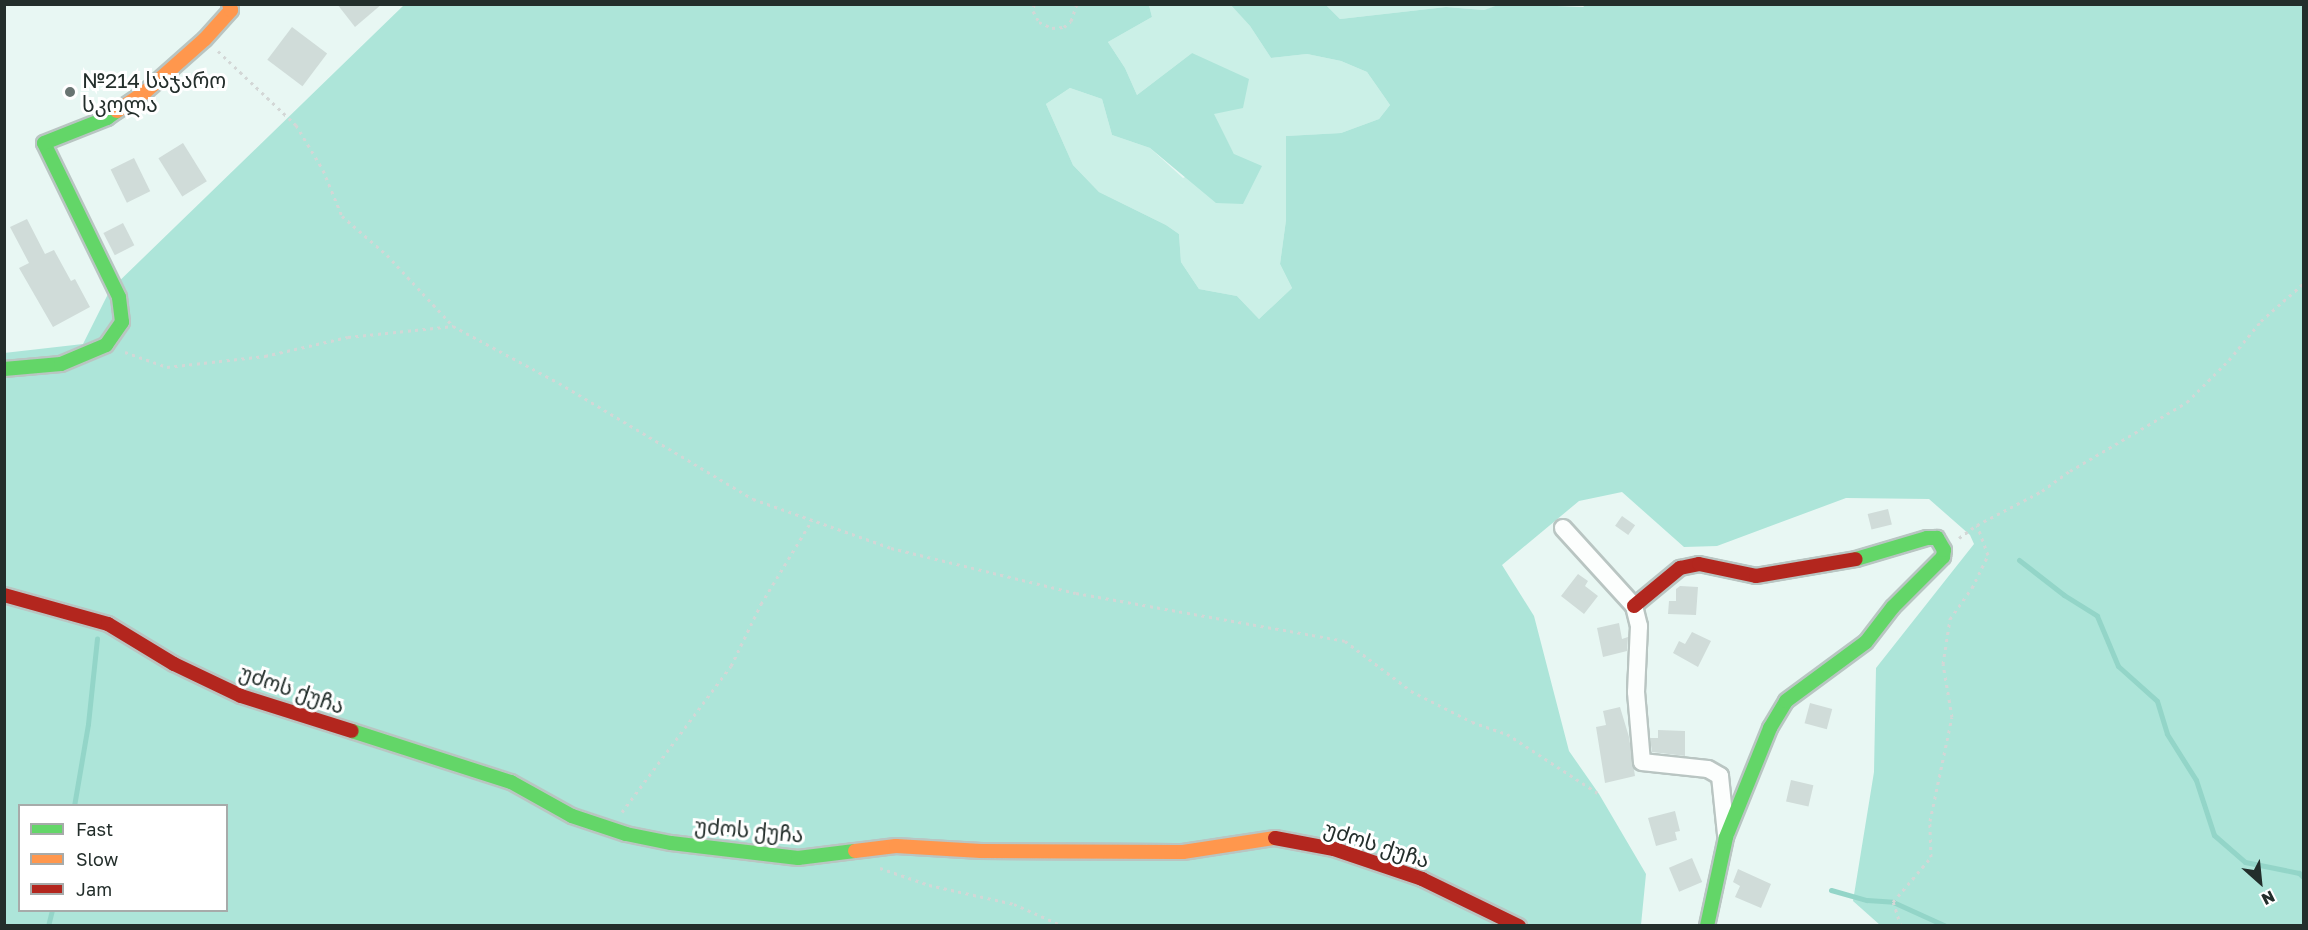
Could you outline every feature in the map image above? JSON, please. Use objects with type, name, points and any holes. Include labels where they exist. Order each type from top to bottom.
[{"type":"street","points":[[4,369],[61,364],[106,345],[122,322],[119,297],[45,143],[107,117],[144,93],[205,39],[231,10],[229,4]]},
{"type":"street","points":[[1563,528],[1634,606],[1639,626],[1636,692],[1642,762],[1708,769],[1720,776],[1726,837]]},
{"type":"street","points":[[1634,606],[1680,568],[1699,564],[1756,576],[1861,558],[1927,538],[1937,538],[1944,550],[1943,557],[1893,607],[1866,642],[1786,701],[1770,728],[1726,837],[1707,926]]},
{"type":"street","name":"უძოს ქუჩა","points":[[4,595],[108,624],[174,664],[241,696],[511,782],[572,816],[609,828],[671,843],[798,858],[842,855],[896,846],[981,851],[1183,852],[1274,838],[1334,849],[1411,875],[1519,926]]},
{"type":"path","points":[[1034,4],[1033,11],[1039,22],[1052,28],[1065,27],[1071,21],[1077,4]]},
{"type":"path","points":[[205,39],[296,124],[323,170],[342,216],[387,255],[453,326],[559,383],[753,499],[891,548],[1076,593],[1345,641],[1411,691],[1472,722],[1507,734],[1599,794]]},
{"type":"path","points":[[1944,550],[1977,525],[2042,491],[2070,471],[2187,402],[2229,360],[2260,321],[2304,283]]},
{"type":"path","points":[[106,345],[167,367],[265,356],[348,337],[453,326]]},
{"type":"path","points":[[609,828],[731,666],[761,604],[812,520]]},
{"type":"path","points":[[1901,926],[1893,902],[1931,857],[1930,821],[1952,717],[1943,664],[1950,619],[1972,588],[1988,555],[1977,525]]},
{"type":"path","points":[[874,866],[929,885],[1014,904],[1063,926]]},
{"type":"green space","points":[[1231,4],[1250,26],[1271,58],[1307,54],[1341,61],[1367,72],[1390,105],[1379,119],[1341,133],[1286,136],[1286,220],[1280,264],[1292,288],[1259,319],[1237,296],[1199,289],[1181,262],[1179,234],[1166,225],[1099,192],[1073,165],[1046,104],[1070,88],[1102,99],[1112,135],[1150,148],[1183,178],[1234,154],[1213,114],[1192,53],[1137,95],[1125,68],[1108,42],[1152,17],[1149,5]]},
{"type":"green space","points":[[1501,4],[1583,7],[1587,4],[2303,5],[2303,925],[1880,925],[1853,901],[1874,772],[1876,668],[1974,544],[1970,535],[1929,499],[1846,498],[1717,546],[1684,547],[1622,492],[1579,501],[1502,565],[1534,616],[1569,751],[1599,794],[1646,874],[1641,925],[5,925],[4,353],[83,344],[110,290],[404,5],[1149,5],[1152,17],[1108,42],[1125,68],[1137,95],[1192,53],[1249,79],[1243,108],[1214,114],[1234,154],[1262,166],[1243,204],[1216,203],[1150,148],[1112,135],[1102,99],[1070,88],[1046,104],[1073,165],[1099,192],[1166,225],[1179,234],[1181,262],[1199,289],[1237,296],[1259,319],[1292,288],[1280,264],[1286,220],[1286,136],[1341,133],[1379,119],[1390,105],[1367,72],[1341,61],[1307,54],[1271,58],[1250,26],[1231,5],[1326,5],[1340,19],[1446,7],[1484,10]]},
{"type":"green space","points":[[1326,5],[1501,5],[1484,10],[1446,7],[1340,19]]},
{"type":"building","points":[[337,4],[382,4],[355,27]]},
{"type":"building","points":[[292,27],[327,53],[302,86],[267,60]]},
{"type":"building","points":[[183,143],[207,181],[182,197],[158,158]]},
{"type":"building","points":[[134,158],[150,191],[127,203],[111,169]]},
{"type":"building","points":[[27,219],[45,254],[54,250],[71,281],[75,279],[90,307],[53,327],[19,268],[29,263],[10,227]]},
{"type":"building","points":[[123,223],[134,245],[115,255],[103,233]]},
{"type":"building","points":[[1888,509],[1892,525],[1871,530],[1868,514]]},
{"type":"building","points":[[1622,516],[1635,525],[1628,535],[1615,526]]},
{"type":"building","points":[[1578,574],[1588,581],[1585,586],[1598,596],[1584,614],[1561,596]]},
{"type":"building","points":[[1680,586],[1698,587],[1696,615],[1668,614],[1669,601],[1676,601],[1676,589]]},
{"type":"building","points":[[1619,623],[1622,639],[1628,637],[1627,651],[1603,657],[1597,628]]},
{"type":"building","points":[[1692,632],[1711,641],[1698,667],[1673,653],[1679,641],[1685,644]]},
{"type":"building","points":[[1810,703],[1832,709],[1827,729],[1805,723]]},
{"type":"building","points":[[1620,707],[1629,737],[1635,776],[1605,783],[1596,727],[1606,725],[1603,711]]},
{"type":"building","points":[[1658,730],[1685,731],[1685,756],[1652,752],[1650,738],[1658,738]]},
{"type":"building","points":[[1791,780],[1813,785],[1808,807],[1786,801]]},
{"type":"building","points":[[1675,811],[1680,831],[1675,832],[1677,840],[1656,846],[1648,818]]},
{"type":"building","points":[[1692,858],[1702,882],[1679,892],[1669,868]]},
{"type":"building","points":[[1738,869],[1771,884],[1761,908],[1735,897],[1740,886],[1733,882]]},
{"type":"waterway","points":[[2019,560],[2064,595],[2097,616],[2118,666],[2157,701],[2167,734],[2196,780],[2214,835],[2245,862],[2299,873],[2304,878]]},
{"type":"waterway","points":[[74,804],[88,724],[97,638]]},
{"type":"waterway","points":[[1831,890],[1867,900],[1893,902],[1946,926]]},
{"type":"waterway","points":[[48,926],[52,912]]},
{"type":"traffic: fast","points":[[4,369],[61,364],[106,345],[122,322],[119,297],[44,143],[107,118],[117,111]]},
{"type":"traffic: fast","points":[[1707,926],[1726,837],[1770,728],[1786,701],[1866,642],[1893,607],[1943,557],[1944,550],[1937,538],[1927,538],[1856,559]]},
{"type":"traffic: fast","points":[[352,731],[511,782],[572,816],[626,834],[671,843],[798,858],[855,851]]},
{"type":"traffic: slow","points":[[117,111],[144,93],[205,39],[231,10],[229,4]]},
{"type":"traffic: slow","points":[[855,851],[896,846],[981,851],[1183,852],[1275,838]]},
{"type":"traffic: jam","points":[[1634,606],[1680,568],[1699,564],[1756,576],[1856,559]]},
{"type":"traffic: jam","points":[[4,595],[108,624],[174,664],[241,696],[352,731]]},
{"type":"traffic: jam","points":[[1275,838],[1334,849],[1422,879],[1519,926]]},
{"type":"place","name":"№214 საჯარო სკოლა","points":[[70,92]]}]
